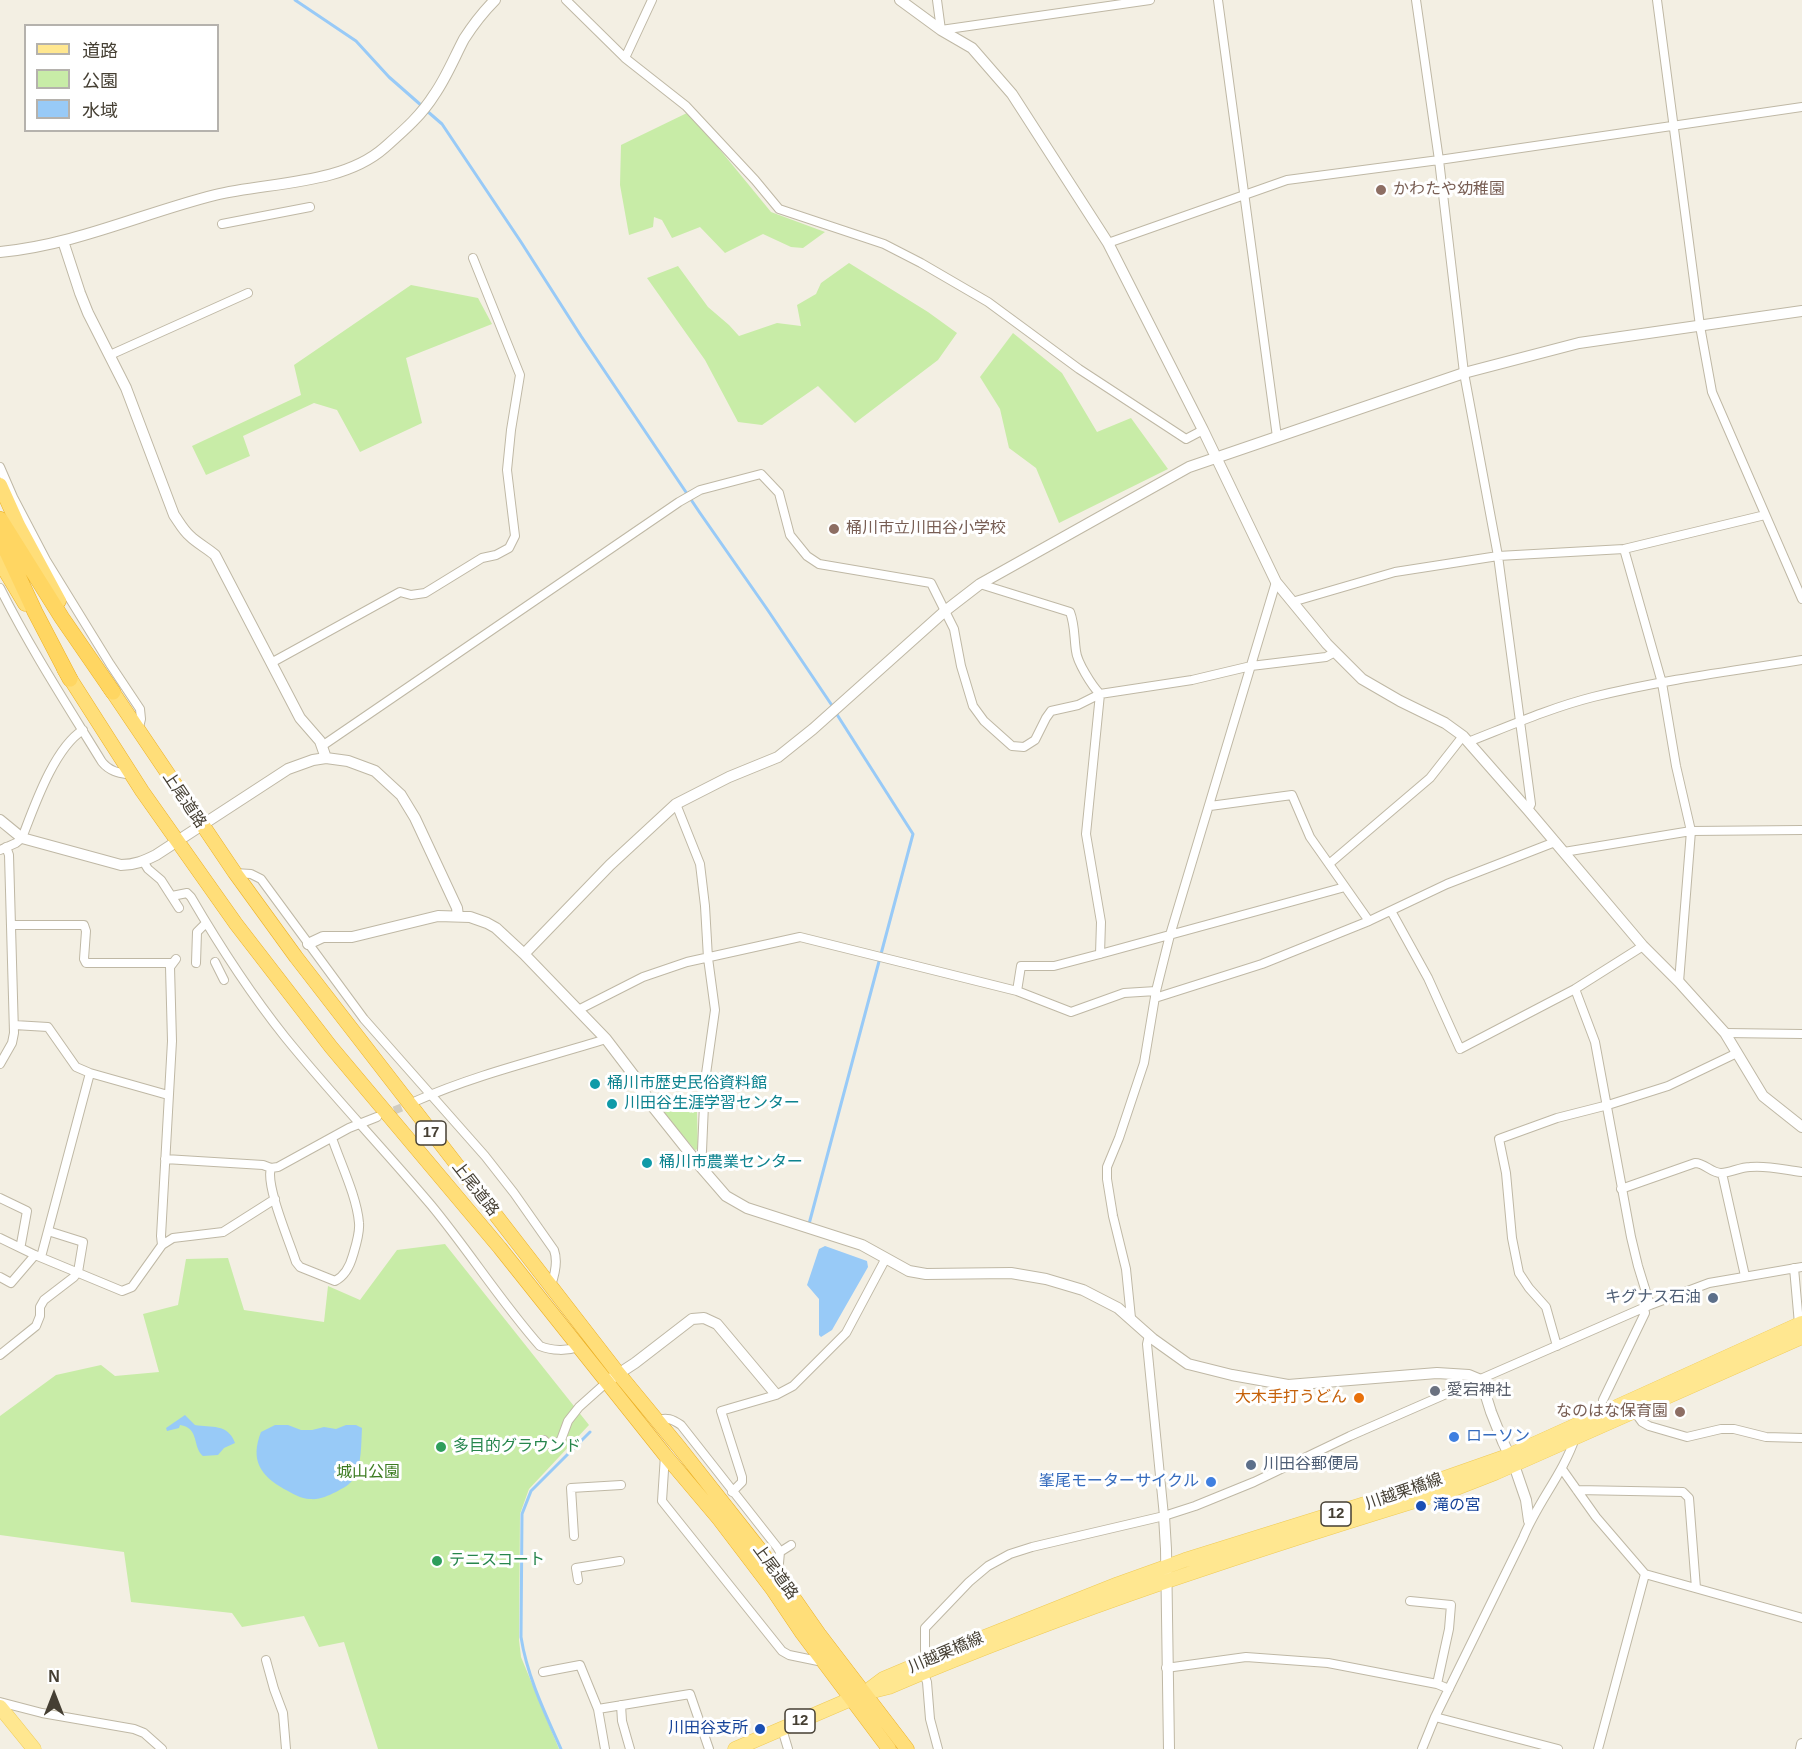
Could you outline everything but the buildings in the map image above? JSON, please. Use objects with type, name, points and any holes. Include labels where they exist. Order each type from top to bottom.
[{"type":"highway","name":"上尾道路","points":[[0,485],[32,552],[85,646],[138,731],[234,873],[413,1110],[551,1285],[664,1455],[719,1519],[824,1662],[859,1696],[907,1749]]},
{"type":"highway","points":[[0,519],[62,618],[113,692]]},
{"type":"highway","points":[[0,537],[70,679]]},
{"type":"highway","name":"上尾道路","points":[[0,562],[131,775],[236,924],[331,1047],[500,1248],[579,1347],[657,1420],[778,1575],[859,1696],[889,1749]]},
{"type":"main road","name":"川越栗橋線","points":[[926,1666],[1062,1605],[1166,1567],[1512,1460],[1575,1438],[1801,1328]]},
{"type":"main road","name":"川越栗橋線","points":[[735,1749],[859,1696],[883,1679],[1165,1582],[1454,1488],[1801,1328]]},
{"type":"main road","points":[[0,1707],[34,1749]]},
{"type":"street","points":[[0,252],[63,241],[215,195],[330,175],[366,161],[420,114],[435,95],[465,38],[482,13],[495,0]]},
{"type":"street","points":[[566,0],[625,58],[686,106],[779,209],[884,244],[912,258],[988,302],[1079,369],[1186,439],[1203,430]]},
{"type":"street","points":[[625,58],[652,0]]},
{"type":"street","points":[[900,0],[941,30],[972,48],[1012,94],[1107,243],[1203,430],[1276,582],[1292,602],[1335,652],[1362,679],[1445,723],[1465,739],[1556,842],[1643,946],[1725,1033],[1763,1096],[1802,1127]]},
{"type":"street","points":[[937,0],[941,30]]},
{"type":"street","points":[[941,30],[1150,0]]},
{"type":"street","points":[[1218,0],[1277,437]]},
{"type":"street","points":[[1416,0],[1439,160],[1464,373],[1498,556],[1531,804],[1528,810]]},
{"type":"street","points":[[1657,0],[1700,326],[1712,392],[1802,599]]},
{"type":"street","points":[[1107,243],[1287,180],[1674,127],[1802,107]]},
{"type":"street","points":[[222,224],[310,207]]},
{"type":"street","points":[[63,241],[80,293],[126,388],[174,515],[185,531],[215,555],[300,718],[320,741],[326,758]]},
{"type":"street","points":[[271,663],[400,592],[411,595],[425,593],[482,558],[496,555],[509,548],[515,536],[507,470],[520,375],[473,258]]},
{"type":"street","points":[[110,355],[248,293]]},
{"type":"street","points":[[524,954],[610,865],[676,804],[729,777],[778,757],[813,729],[945,611],[980,584],[1190,466],[1464,373],[1579,344],[1802,311]]},
{"type":"street","points":[[0,468],[46,560],[140,709],[141,719],[138,731]]},
{"type":"street","points":[[322,746],[679,502],[700,490],[761,474],[779,493],[790,535],[807,556],[819,564],[931,583],[954,629],[961,666],[974,706],[984,722],[1012,746],[1024,747],[1035,740],[1051,711],[1078,705],[1100,694],[1192,680],[1251,666],[1326,657],[1335,652]]},
{"type":"street","points":[[1292,602],[1395,572],[1498,556],[1624,549],[1765,515]]},
{"type":"street","points":[[1624,549],[1662,682],[1676,766],[1691,831],[1679,982]]},
{"type":"street","points":[[1131,1318],[1126,1269],[1113,1216],[1107,1167],[1144,1063],[1156,994],[1170,935],[1276,582]]},
{"type":"street","points":[[980,584],[1070,612],[1073,620],[1076,655],[1100,694]]},
{"type":"street","points":[[0,588],[107,768],[131,775]]},
{"type":"street","points":[[1329,864],[1430,778],[1465,739],[1592,698],[1662,682],[1802,660]]},
{"type":"street","points":[[1100,694],[1086,834],[1101,922],[1100,954]]},
{"type":"street","points":[[0,1064],[12,1043],[14,1025],[9,855],[3,849],[22,838],[55,763],[70,741],[83,730]]},
{"type":"street","points":[[0,820],[22,838],[121,865],[131,865],[143,861],[288,769],[326,758],[348,761],[375,771],[401,795],[415,818],[457,908],[458,916]]},
{"type":"street","points":[[1210,806],[1292,795],[1310,837],[1369,921]]},
{"type":"street","points":[[676,804],[700,864],[715,1010],[705,1081],[700,1166]]},
{"type":"street","points":[[1564,852],[1691,831],[1802,830]]},
{"type":"street","points":[[578,1010],[643,977],[687,962],[800,937],[1017,991],[1071,1012],[1124,993],[1156,994],[1262,964],[1369,921],[1448,884],[1556,842]]},
{"type":"street","points":[[143,861],[148,869],[161,880],[179,908]]},
{"type":"street","points":[[234,873],[250,874],[261,879],[378,1037],[514,1193],[550,1243],[556,1256],[555,1274],[551,1285]]},
{"type":"street","points":[[1017,991],[1021,966],[1054,966],[1345,887]]},
{"type":"street","points":[[172,896],[187,893],[249,989],[284,1036],[433,1207],[540,1346],[570,1350],[579,1347]]},
{"type":"street","points":[[1391,911],[1428,978],[1460,1049],[1575,989],[1643,946]]},
{"type":"street","points":[[308,944],[322,937],[352,937],[438,916],[470,917],[487,923],[496,928],[524,954],[606,1040],[635,1077],[653,1107],[726,1196],[775,1218],[862,1245],[909,1271],[926,1274],[1011,1273],[1046,1279],[1083,1290],[1118,1308],[1188,1364],[1273,1383],[1308,1384],[1447,1373],[1469,1375],[1481,1380]]},
{"type":"street","points":[[196,963],[197,932],[206,923]]},
{"type":"street","points":[[11,925],[84,925],[86,963],[174,961],[162,1245]]},
{"type":"street","points":[[215,962],[224,980]]},
{"type":"street","points":[[1575,989],[1595,1042],[1608,1105],[1621,1189],[1647,1307],[1603,1400]]},
{"type":"street","points":[[14,1025],[48,1027],[76,1067],[168,1095]]},
{"type":"street","points":[[1725,1033],[1802,1034]]},
{"type":"street","points":[[416,1101],[484,1074],[534,1062],[606,1040]]},
{"type":"street","points":[[1557,1346],[1546,1307],[1519,1273],[1512,1238],[1506,1173],[1499,1139],[1557,1118],[1668,1086],[1737,1053]]},
{"type":"street","points":[[0,1277],[11,1283],[38,1256],[48,1231],[90,1073]]},
{"type":"street","points":[[165,1159],[278,1167],[377,1117]]},
{"type":"street","points":[[271,1168],[269,1173],[275,1199],[296,1262],[300,1267],[335,1281],[342,1278],[353,1258],[359,1221],[332,1138]]},
{"type":"street","points":[[1621,1189],[1695,1163],[1701,1163],[1722,1173],[1762,1166],[1802,1172]]},
{"type":"street","points":[[1722,1173],[1745,1276]]},
{"type":"street","points":[[0,1198],[27,1211],[19,1247]]},
{"type":"street","points":[[0,1239],[122,1291],[132,1287],[162,1245],[173,1238],[223,1232],[275,1199]]},
{"type":"street","points":[[0,1354],[36,1326],[44,1300],[78,1272],[83,1242],[48,1231]]},
{"type":"street","points":[[732,1492],[742,1482],[742,1477],[721,1411],[776,1395],[793,1386],[846,1333],[886,1258]]},
{"type":"street","points":[[938,1749],[930,1719],[925,1628],[969,1582],[988,1566],[1010,1554],[1164,1516],[1195,1506],[1254,1482],[1350,1436],[1557,1346],[1709,1283],[1798,1267],[1801,1328]]},
{"type":"street","points":[[544,1440],[553,1444],[561,1440],[568,1421],[579,1407],[687,1321],[696,1317],[713,1321],[774,1392]]},
{"type":"street","points":[[1149,1335],[1147,1344],[1164,1516],[1168,1749]]},
{"type":"street","points":[[1481,1380],[1491,1412],[1528,1505],[1529,1521]]},
{"type":"street","points":[[1634,1411],[1642,1422],[1649,1426],[1688,1437],[1721,1429],[1734,1429],[1774,1438],[1802,1438]]},
{"type":"street","points":[[657,1420],[664,1418],[674,1420],[681,1425],[780,1552],[778,1575]]},
{"type":"street","points":[[1422,1749],[1435,1717],[1523,1538],[1529,1521],[1562,1469],[1575,1438]]},
{"type":"street","points":[[664,1455],[662,1501],[782,1651],[789,1655],[824,1662]]},
{"type":"street","points":[[1562,1469],[1596,1517],[1645,1574],[1802,1618]]},
{"type":"street","points":[[574,1536],[571,1488],[621,1485]]},
{"type":"street","points":[[1577,1490],[1683,1492],[1689,1498],[1696,1588]]},
{"type":"street","points":[[780,1552],[791,1545]]},
{"type":"street","points":[[578,1580],[576,1568],[620,1562]]},
{"type":"street","points":[[1598,1749],[1645,1574]]},
{"type":"street","points":[[1410,1601],[1451,1605],[1449,1629],[1437,1684]]},
{"type":"street","points":[[1166,1668],[1246,1657],[1328,1663],[1437,1684],[1449,1689]]},
{"type":"street","points":[[266,1660],[283,1713],[286,1749]]},
{"type":"street","points":[[543,1672],[580,1665],[598,1709],[605,1749]]},
{"type":"street","points":[[598,1709],[690,1694],[709,1749]]},
{"type":"street","points":[[0,1702],[42,1713],[134,1729],[144,1733],[162,1749]]},
{"type":"street","points":[[621,1705],[622,1721],[630,1749]]},
{"type":"street","points":[[1435,1717],[1558,1749]]},
{"type":"street","points":[[782,1729],[788,1749]]},
{"type":"street","points":[[1801,1749],[1802,1744]]},
{"type":"green space","points":[[689,112],[771,212],[825,232],[803,248],[791,247],[763,234],[725,253],[700,227],[672,238],[662,220],[654,217],[653,227],[629,235],[620,185],[621,145]]},
{"type":"green space","points":[[849,263],[928,312],[957,333],[938,360],[855,423],[818,386],[762,425],[738,422],[705,360],[647,278],[678,266],[708,307],[739,336],[777,323],[801,326],[797,305],[816,294],[821,283]]},
{"type":"green space","points":[[411,285],[478,298],[492,324],[406,358],[422,423],[360,452],[337,410],[314,403],[243,436],[250,456],[206,475],[192,446],[301,395],[294,365]]},
{"type":"green space","points":[[1013,333],[1062,373],[1097,432],[1131,418],[1168,469],[1059,523],[1036,468],[1009,448],[1000,409],[980,377]]},
{"type":"green space","points":[[688,1099],[693,1111],[697,1112],[698,1149],[695,1150],[656,1103]]},
{"type":"green space","name":"城山公園","points":[[445,1244],[589,1425],[529,1489],[520,1514],[519,1640],[521,1657],[559,1749],[378,1749],[344,1642],[319,1647],[304,1616],[242,1627],[232,1613],[131,1602],[124,1552],[0,1535],[0,1416],[56,1375],[101,1365],[115,1376],[159,1372],[143,1314],[178,1305],[186,1259],[228,1258],[244,1310],[324,1322],[328,1286],[360,1300],[397,1250]]},
{"type":"water","points":[[825,1246],[867,1261],[868,1267],[832,1330],[821,1337],[819,1335],[819,1299],[807,1285],[819,1249]]},
{"type":"water","points":[[185,1415],[195,1425],[223,1429],[228,1432],[235,1443],[224,1448],[218,1455],[203,1456],[193,1434],[186,1427],[180,1425],[179,1428],[167,1431],[166,1428]]},
{"type":"water","points":[[275,1425],[288,1425],[301,1430],[324,1427],[336,1429],[346,1425],[356,1425],[362,1428],[360,1460],[352,1480],[336,1492],[314,1499],[300,1497],[276,1484],[263,1472],[257,1459],[261,1432]]},
{"type":"waterway","points":[[295,0],[356,41],[389,77],[422,106]]},
{"type":"waterway","points":[[427,111],[442,124],[581,336],[833,707]]},
{"type":"waterway","points":[[809,1224],[913,834],[836,713]]},
{"type":"waterway","points":[[561,1749],[532,1680],[521,1637],[522,1514],[531,1491],[590,1432]]},
{"type":"tunnel","points":[[383,1115],[413,1103]]},
{"type":"place","name":"かわたや幼稚園","points":[[1381,190]]},
{"type":"place","name":"桶川市立川田谷小学校","points":[[834,529]]},
{"type":"place","name":"桶川市歴史民俗資料館","points":[[595,1084]]},
{"type":"place","name":"川田谷生涯学習センター","points":[[612,1104]]},
{"type":"place","name":"桶川市農業センター","points":[[647,1163]]},
{"type":"place","name":"キグナス石油","points":[[1713,1298]]},
{"type":"place","name":"愛宕神社","points":[[1435,1391]]},
{"type":"place","name":"大木手打うどん","points":[[1359,1398]]},
{"type":"place","name":"なのはな保育園","points":[[1680,1412]]},
{"type":"place","name":"ローソン","points":[[1454,1437]]},
{"type":"place","name":"多目的グラウンド","points":[[441,1447]]},
{"type":"place","name":"川田谷郵便局","points":[[1251,1465]]},
{"type":"place","name":"峯尾モーターサイクル","points":[[1211,1482]]},
{"type":"place","name":"滝の宮","points":[[1421,1506]]},
{"type":"place","name":"テニスコート","points":[[437,1561]]},
{"type":"place","name":"川田谷支所","points":[[760,1729]]}]
